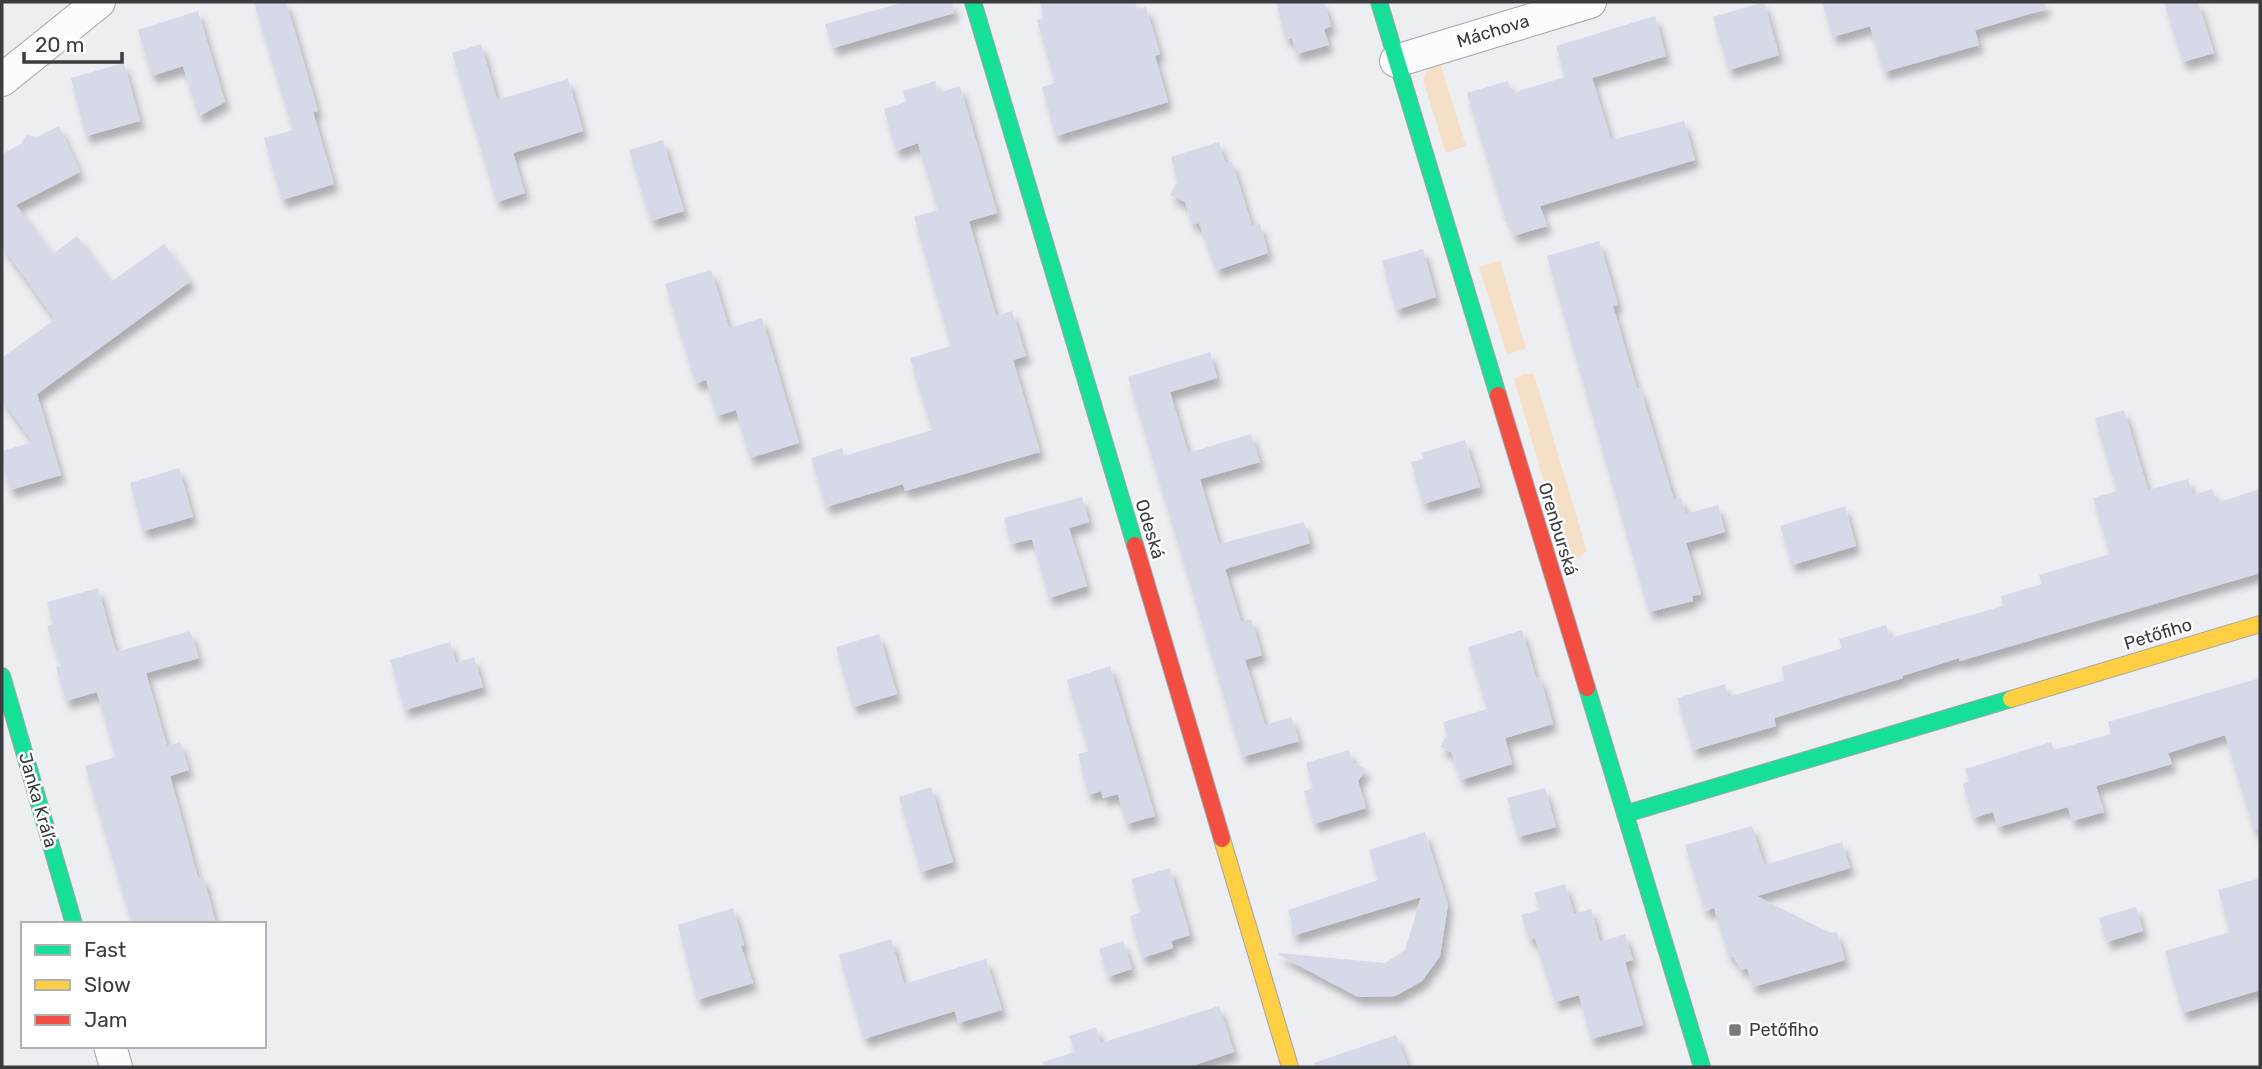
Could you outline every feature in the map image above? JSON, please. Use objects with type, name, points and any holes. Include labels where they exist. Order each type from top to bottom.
[{"type":"street","points":[[2,80],[99,2]]},
{"type":"street","name":"Odeská","points":[[973,2],[1290,1067]]},
{"type":"street","name":"Orenburská","points":[[1379,2],[1702,1067]]},
{"type":"street","name":"Máchova","points":[[1396,61],[1590,2]]},
{"type":"street","name":"Petőfiho","points":[[1625,814],[2260,624]]},
{"type":"street","name":"Janka Kráľa","points":[[2,676],[73,922]]},
{"type":"street","points":[[111,1048],[116,1067]]},
{"type":"shaded area","points":[[1440,63],[1466,146],[1446,153],[1423,80],[1428,69]]},
{"type":"shaded area","points":[[1500,260],[1526,349],[1507,354],[1479,267]]},
{"type":"shaded area","points":[[1524,374],[1534,374],[1587,551],[1575,558],[1566,559],[1514,379]]},
{"type":"building","points":[[254,2],[286,2],[318,111],[313,112],[334,184],[282,200],[264,138],[293,130]]},
{"type":"building","points":[[905,2],[952,2],[954,13],[833,48],[825,24]]},
{"type":"building","points":[[1040,2],[1135,2],[1137,9],[1146,7],[1160,54],[1155,56],[1168,102],[1056,136],[1042,87],[1055,83],[1037,20],[1043,19]]},
{"type":"building","points":[[1276,2],[1324,2],[1331,26],[1324,29],[1329,45],[1296,54],[1292,38],[1286,39]]},
{"type":"building","points":[[1764,2],[1779,55],[1729,70],[1713,17]]},
{"type":"building","points":[[1822,2],[2045,2],[2046,9],[1975,30],[1979,45],[1884,72],[1870,26],[1833,37]]},
{"type":"building","points":[[2164,2],[2198,2],[2214,53],[2183,62]]},
{"type":"building","points":[[198,11],[225,102],[199,116],[183,66],[152,76],[138,30]]},
{"type":"building","points":[[1655,16],[1666,56],[1592,78],[1611,140],[1684,121],[1695,160],[1540,206],[1547,226],[1513,236],[1467,93],[1508,81],[1512,93],[1565,77],[1556,46]]},
{"type":"building","points":[[481,44],[497,100],[568,79],[583,131],[513,153],[525,193],[497,202],[452,53]]},
{"type":"building","points":[[124,63],[140,121],[86,136],[71,78]]},
{"type":"building","points":[[935,81],[938,93],[960,86],[997,213],[969,221],[996,316],[1012,311],[1026,356],[1013,360],[1040,452],[905,491],[903,484],[826,507],[811,458],[842,448],[844,456],[932,430],[910,358],[951,346],[914,217],[938,210],[918,143],[896,151],[884,109],[906,102],[903,91]]},
{"type":"building","points":[[59,126],[80,172],[16,205],[53,254],[77,236],[111,282],[164,244],[191,281],[37,394],[61,475],[10,490],[2,464],[2,451],[33,442],[2,399],[2,358],[55,319],[2,246],[2,154],[21,144],[26,135],[37,137]]},
{"type":"building","points":[[663,140],[684,211],[651,221],[629,150]]},
{"type":"building","points":[[1219,142],[1225,163],[1232,162],[1252,226],[1260,224],[1268,253],[1217,270],[1199,223],[1192,224],[1185,202],[1170,195],[1177,182],[1171,157]]},
{"type":"building","points":[[1599,241],[1618,305],[1613,306],[1637,389],[1640,388],[1674,500],[1681,498],[1686,514],[1718,505],[1725,532],[1686,543],[1701,594],[1692,596],[1693,601],[1649,612],[1547,256]]},
{"type":"building","points":[[1423,249],[1436,297],[1396,310],[1382,261]]},
{"type":"building","points":[[711,270],[729,328],[762,318],[799,443],[750,458],[736,410],[717,416],[706,380],[696,383],[665,284]]},
{"type":"building","points":[[1210,352],[1217,378],[1170,392],[1188,453],[1251,434],[1260,462],[1200,479],[1219,544],[1304,522],[1310,543],[1225,569],[1241,622],[1251,619],[1262,655],[1245,660],[1265,725],[1291,717],[1299,741],[1242,757],[1128,377]]},
{"type":"building","points":[[2124,410],[2148,490],[2188,479],[2193,495],[2212,489],[2217,503],[2260,489],[2260,573],[1960,661],[1959,658],[1774,718],[1776,726],[1693,750],[1677,698],[1725,684],[1728,697],[1785,680],[1781,667],[1842,648],[1839,639],[1886,625],[1890,638],[2003,606],[2001,596],[2042,584],[2039,575],[2110,554],[2093,498],[2117,491],[2095,418]]},
{"type":"building","points":[[1465,440],[1480,487],[1423,504],[1411,462],[1424,459],[1421,453]]},
{"type":"building","points":[[179,468],[193,517],[143,531],[130,483]]},
{"type":"building","points":[[1082,497],[1089,522],[1069,528],[1087,586],[1049,598],[1032,539],[1011,544],[1004,518]]},
{"type":"building","points":[[1845,506],[1856,546],[1792,565],[1780,526]]},
{"type":"building","points":[[98,588],[116,652],[190,631],[199,658],[146,673],[167,746],[180,742],[189,770],[170,776],[198,878],[203,876],[215,922],[131,922],[85,766],[116,757],[97,692],[66,701],[56,667],[61,666],[47,626],[53,624],[47,602]]},
{"type":"building","points":[[1522,630],[1536,678],[1540,677],[1553,724],[1505,738],[1512,764],[1461,780],[1451,752],[1440,747],[1447,735],[1443,722],[1487,709],[1468,647]]},
{"type":"building","points":[[879,634],[897,694],[853,707],[836,647]]},
{"type":"building","points":[[450,642],[456,663],[474,657],[483,687],[405,710],[390,660]]},
{"type":"building","points":[[1110,666],[1155,816],[1126,824],[1118,794],[1103,798],[1101,791],[1088,795],[1078,754],[1089,751],[1067,680]]},
{"type":"building","points":[[2260,678],[2260,829],[2254,830],[2225,735],[2168,753],[2172,764],[2096,786],[2104,812],[2072,821],[2068,807],[1998,827],[1993,812],[1973,818],[1963,784],[1969,781],[1965,769],[2051,742],[2054,750],[2111,734],[2108,722]]},
{"type":"building","points":[[1349,750],[1353,763],[1366,769],[1358,781],[1366,808],[1314,824],[1304,791],[1313,788],[1306,763]]},
{"type":"building","points":[[931,787],[953,862],[921,872],[899,797]]},
{"type":"building","points":[[1545,788],[1556,827],[1518,837],[1507,798]]},
{"type":"building","points":[[1752,826],[1764,865],[1842,842],[1850,868],[1757,896],[1830,933],[1837,932],[1845,960],[1753,987],[1747,968],[1741,970],[1733,956],[1729,957],[1714,908],[1705,911],[1685,845]]},
{"type":"building","points":[[1425,832],[1448,905],[1440,956],[1422,981],[1395,996],[1358,997],[1279,955],[1385,963],[1405,950],[1421,897],[1292,936],[1288,910],[1378,880],[1369,850]]},
{"type":"building","points":[[1170,868],[1190,935],[1171,941],[1173,948],[1142,958],[1130,916],[1141,912],[1131,879]]},
{"type":"building","points":[[2260,878],[2260,990],[2183,1013],[2165,951],[2230,932],[2218,890]]},
{"type":"building","points":[[1565,884],[1574,914],[1591,909],[1600,942],[1625,934],[1633,960],[1625,962],[1643,1025],[1591,1039],[1579,995],[1555,1002],[1535,938],[1530,940],[1521,915],[1540,910],[1534,893]]},
{"type":"building","points":[[2136,907],[2143,931],[2107,942],[2099,918]]},
{"type":"building","points":[[733,908],[753,983],[697,1000],[678,925]]},
{"type":"building","points":[[891,939],[904,984],[986,959],[1002,1010],[958,1023],[955,1011],[864,1039],[839,955]]},
{"type":"building","points":[[1123,941],[1132,969],[1108,977],[1099,949]]},
{"type":"building","points":[[1219,1006],[1234,1052],[1189,1067],[1044,1067],[1043,1062],[1075,1052],[1069,1036],[1096,1027],[1101,1043]]},
{"type":"building","points":[[1396,1035],[1408,1067],[1315,1067],[1314,1063]]},
{"type":"traffic: fast","points":[[973,2],[1135,545]]},
{"type":"traffic: fast","points":[[1379,2],[1498,395]]},
{"type":"traffic: fast","points":[[2,676],[73,922]]},
{"type":"traffic: fast","points":[[1587,688],[1702,1067]]},
{"type":"traffic: fast","points":[[1625,814],[2011,699]]},
{"type":"traffic: slow","points":[[2011,699],[2260,624]]},
{"type":"traffic: slow","points":[[1222,839],[1290,1067]]},
{"type":"traffic: jam","points":[[1498,395],[1587,688]]},
{"type":"traffic: jam","points":[[1135,545],[1222,839]]},
{"type":"place","name":"Petőfiho","points":[[1735,1030]]}]
